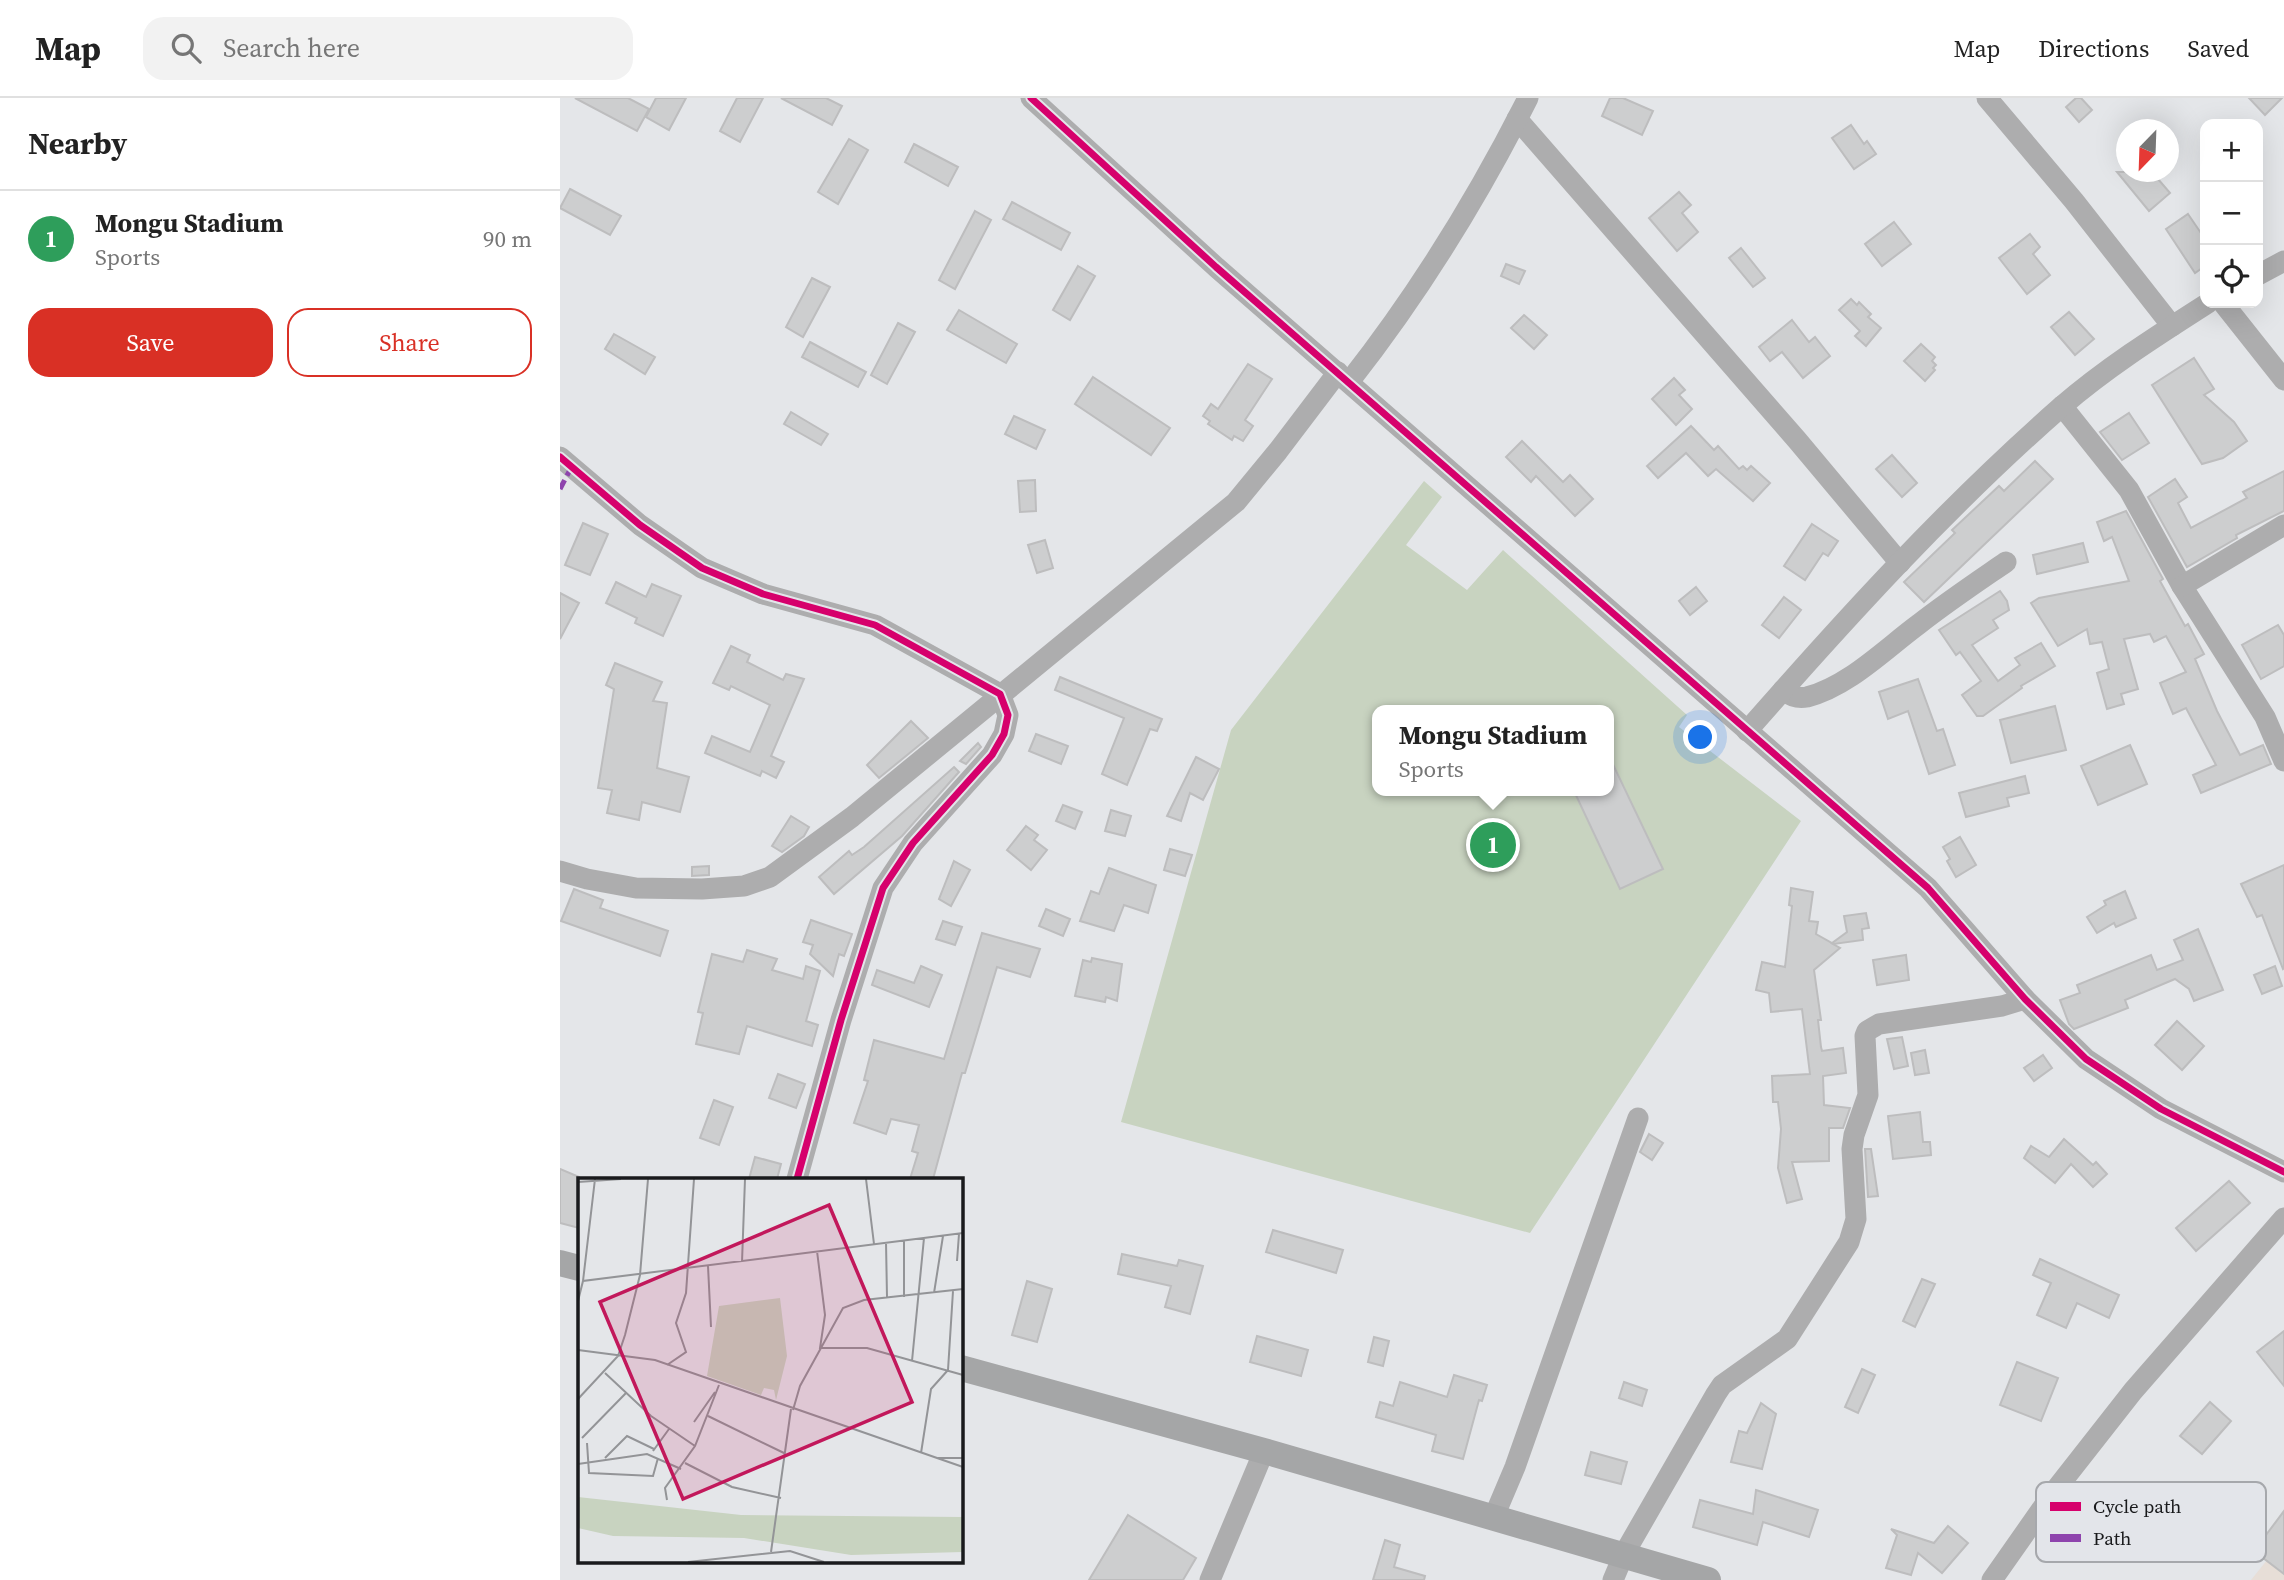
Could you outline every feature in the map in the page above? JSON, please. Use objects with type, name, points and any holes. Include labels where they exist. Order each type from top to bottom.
[{"type":"main road","points":[[560,1263],[578,1268]]},
{"type":"main road","points":[[962,1368],[1265,1451],[1708,1580]]},
{"type":"street","points":[[1031,98],[1216,267],[1928,888],[2025,999],[2086,1059],[2161,1109],[2284,1171]]},
{"type":"street","points":[[560,870],[587,879],[636,888],[702,889],[744,886],[770,877],[852,817],[1236,502],[1343,377],[1386,334],[1478,194],[1528,98]]},
{"type":"street","points":[[1987,98],[2074,201],[2172,326]]},
{"type":"street","points":[[1517,119],[1797,440],[1900,563]]},
{"type":"street","points":[[2263,272],[2284,261]]},
{"type":"street","points":[[1747,731],[1900,563],[1972,490],[2062,406],[2200,308]]},
{"type":"street","points":[[2227,308],[2284,380]]},
{"type":"street","points":[[2062,406],[2129,490],[2182,586],[2265,717],[2284,761]]},
{"type":"street","points":[[560,457],[640,525],[702,568],[763,594],[875,625],[1000,694],[1008,715],[1004,734],[992,755],[913,843],[883,888],[845,1008],[797,1178]]},
{"type":"street","points":[[2182,586],[2284,526]]},
{"type":"street","points":[[1783,690],[1791,697],[1805,697],[1832,687],[2006,562]]},
{"type":"street","points":[[1614,1580],[1624,1554],[1707,1406],[1722,1385],[1787,1339],[1849,1242],[1856,1219],[1852,1149],[1868,1095],[1867,1031],[1878,1024],[2002,1006],[2025,999]]},
{"type":"street","points":[[1493,1518],[1515,1467],[1638,1118]]},
{"type":"street","points":[[2062,1482],[2133,1391],[2284,1217]]},
{"type":"street","points":[[1210,1580],[1265,1451]]},
{"type":"street","points":[[1992,1580],[2036,1517]]},
{"type":"shaded area","points":[[2284,1539],[2284,1580],[2251,1580]]},
{"type":"green space","points":[[1424,481],[1442,497],[1406,545],[1467,590],[1503,550],[1687,715],[1679,727],[1801,821],[1530,1233],[1121,1122],[1231,730]]},
{"type":"building","points":[[575,98],[628,98],[649,109],[637,131]]},
{"type":"building","points":[[656,98],[686,98],[669,130],[646,117]]},
{"type":"building","points":[[737,98],[763,98],[740,142],[720,131]]},
{"type":"building","points":[[781,98],[826,98],[842,106],[832,125]]},
{"type":"building","points":[[1610,98],[1623,98],[1653,111],[1642,135],[1602,116]]},
{"type":"building","points":[[2076,98],[2081,98],[2092,110],[2079,122],[2066,107]]},
{"type":"building","points":[[2249,98],[2282,98],[2265,115]]},
{"type":"building","points":[[1851,125],[1864,144],[1867,141],[1876,154],[1854,169],[1832,138]]},
{"type":"building","points":[[849,139],[868,150],[838,204],[818,192]]},
{"type":"building","points":[[914,144],[958,167],[948,186],[905,162]]},
{"type":"building","points":[[2125,182],[2161,182],[2170,193],[2149,211]]},
{"type":"building","points":[[570,189],[621,216],[610,235],[560,208]]},
{"type":"building","points":[[1679,192],[1691,205],[1682,213],[1698,232],[1677,251],[1649,218]]},
{"type":"building","points":[[1012,202],[1070,233],[1061,250],[1003,219]]},
{"type":"building","points":[[975,211],[991,220],[955,289],[939,280]]},
{"type":"building","points":[[2188,214],[2200,232],[2200,270],[2195,273],[2166,229]]},
{"type":"building","points":[[1894,222],[1911,244],[1882,266],[1865,244]]},
{"type":"building","points":[[2030,234],[2040,247],[2033,254],[2050,275],[2027,294],[1999,258]]},
{"type":"building","points":[[1741,248],[1765,278],[1753,287],[1729,258]]},
{"type":"building","points":[[1506,264],[1525,271],[1519,284],[1501,276]]},
{"type":"building","points":[[1078,266],[1095,276],[1070,320],[1053,310]]},
{"type":"building","points":[[812,278],[830,287],[803,337],[786,327]]},
{"type":"building","points":[[1851,299],[1857,305],[1859,302],[1871,314],[1868,317],[1881,328],[1866,346],[1855,336],[1860,331],[1839,310]]},
{"type":"building","points":[[959,310],[1017,344],[1006,363],[947,330]]},
{"type":"building","points":[[2069,312],[2094,339],[2075,355],[2051,327]]},
{"type":"building","points":[[1524,315],[1547,335],[1534,349],[1511,328]]},
{"type":"building","points":[[1792,320],[1809,342],[1815,337],[1830,356],[1803,378],[1782,352],[1770,361],[1759,347]]},
{"type":"building","points":[[898,323],[915,332],[887,384],[871,375]]},
{"type":"building","points":[[614,334],[655,357],[645,374],[605,349]]},
{"type":"building","points":[[810,342],[866,372],[858,387],[802,357]]},
{"type":"building","points":[[1921,344],[1935,357],[1932,361],[1936,365],[1925,381],[1904,361]]},
{"type":"building","points":[[2194,358],[2214,389],[2204,395],[2234,422],[2247,441],[2223,458],[2202,464],[2152,385]]},
{"type":"building","points":[[1248,364],[1272,379],[1245,420],[1253,426],[1243,441],[1234,436],[1232,440],[1208,424],[1210,421],[1203,416],[1211,404],[1218,409]]},
{"type":"building","points":[[1093,377],[1170,428],[1151,455],[1075,404]]},
{"type":"building","points":[[1674,378],[1685,390],[1679,395],[1692,409],[1676,425],[1652,399]]},
{"type":"building","points":[[791,412],[828,434],[821,445],[784,424]]},
{"type":"building","points":[[2129,413],[2149,443],[2122,460],[2100,432]]},
{"type":"building","points":[[1014,416],[1045,430],[1036,449],[1005,434]]},
{"type":"building","points":[[1691,426],[1714,450],[1718,446],[1739,469],[1743,466],[1747,470],[1751,466],[1770,483],[1753,501],[1716,469],[1708,476],[1686,453],[1658,478],[1647,466]]},
{"type":"building","points":[[1522,441],[1563,482],[1570,475],[1593,499],[1575,516],[1536,476],[1531,482],[1506,457]]},
{"type":"building","points":[[1892,455],[1917,483],[1902,497],[1876,469]]},
{"type":"building","points":[[2035,461],[2053,479],[1924,602],[1904,582],[1955,533],[1952,530],[1999,486],[2004,491]]},
{"type":"building","points":[[2284,471],[2284,511],[2236,535],[2237,538],[2187,567],[2148,497],[2175,479],[2187,497],[2178,503],[2191,528],[2247,498],[2243,492]]},
{"type":"building","points":[[1035,480],[1036,511],[1020,512],[1018,481]]},
{"type":"building","points":[[2126,511],[2163,579],[2160,581],[2204,654],[2195,659],[2217,711],[2240,755],[2263,745],[2271,764],[2201,793],[2193,775],[2216,765],[2186,708],[2173,714],[2160,683],[2186,672],[2166,636],[2154,642],[2150,634],[2124,639],[2138,689],[2121,694],[2124,704],[2107,709],[2097,673],[2109,669],[2102,642],[2090,644],[2087,629],[2058,646],[2031,603],[2039,598],[2129,581],[2112,537],[2104,541],[2097,522]]},
{"type":"building","points":[[583,523],[608,534],[590,575],[565,565]]},
{"type":"building","points":[[1812,524],[1838,541],[1828,556],[1823,553],[1805,580],[1784,566]]},
{"type":"building","points":[[1045,540],[1053,568],[1037,573],[1028,545]]},
{"type":"building","points":[[2083,543],[2088,562],[2037,574],[2033,555]]},
{"type":"building","points":[[616,582],[646,597],[652,584],[681,596],[663,636],[635,623],[637,618],[606,603]]},
{"type":"building","points":[[1696,587],[1707,601],[1690,615],[1679,601]]},
{"type":"building","points":[[2000,591],[2009,610],[1993,620],[1998,628],[1972,645],[1998,681],[2020,665],[2015,658],[2041,643],[2055,666],[2021,686],[2022,688],[1983,716],[1977,716],[1962,695],[1981,681],[1960,652],[1956,655],[1939,630]]},
{"type":"building","points":[[560,593],[579,603],[560,639]]},
{"type":"building","points":[[1784,597],[1801,610],[1779,638],[1762,625]]},
{"type":"building","points":[[2278,625],[2284,635],[2284,666],[2261,679],[2242,645]]},
{"type":"building","points":[[731,646],[750,655],[747,662],[783,680],[786,674],[804,679],[771,756],[784,762],[776,778],[762,771],[760,776],[705,753],[712,736],[750,752],[770,705],[731,686],[729,690],[713,683]]},
{"type":"building","points":[[615,663],[662,682],[653,701],[667,703],[657,768],[689,777],[680,812],[642,802],[639,820],[607,813],[612,790],[598,788],[614,689],[606,685]]},
{"type":"building","points":[[1060,677],[1162,719],[1157,731],[1150,729],[1127,785],[1102,774],[1124,718],[1055,690]]},
{"type":"building","points":[[1918,679],[1937,731],[1943,729],[1955,765],[1929,774],[1908,711],[1888,719],[1879,692]]},
{"type":"building","points":[[2055,706],[2066,750],[2011,763],[2000,720]]},
{"type":"building","points":[[911,721],[928,738],[879,778],[867,765]]},
{"type":"building","points":[[1036,734],[1068,746],[1061,764],[1029,751]]},
{"type":"building","points":[[978,743],[981,747],[966,764],[960,761]]},
{"type":"building","points":[[2130,745],[2147,784],[2098,805],[2081,766]]},
{"type":"building","points":[[1196,757],[1219,769],[1203,800],[1190,793],[1181,821],[1167,816]]},
{"type":"building","points":[[954,767],[959,772],[902,836],[834,894],[819,877],[849,851],[852,855],[864,847]]},
{"type":"building","points":[[1614,767],[1663,869],[1620,889],[1576,796],[1614,796]]},
{"type":"building","points":[[2025,776],[2029,793],[2007,798],[2009,806],[1966,817],[1959,793]]},
{"type":"building","points":[[1063,805],[1082,812],[1075,829],[1056,821]]},
{"type":"building","points":[[1111,810],[1131,816],[1125,836],[1105,831]]},
{"type":"building","points":[[791,816],[809,827],[804,836],[782,852],[772,846]]},
{"type":"building","points":[[1026,826],[1038,835],[1034,840],[1047,850],[1031,870],[1007,850]]},
{"type":"building","points":[[1960,837],[1976,865],[1956,877],[1943,847]]},
{"type":"building","points":[[1170,849],[1192,855],[1185,876],[1164,870]]},
{"type":"building","points":[[954,861],[970,870],[951,906],[939,899]]},
{"type":"building","points":[[2284,865],[2283,969],[2262,915],[2257,917],[2241,884]]},
{"type":"building","points":[[709,866],[709,875],[692,876],[692,867]]},
{"type":"building","points":[[1109,868],[1156,885],[1148,913],[1124,905],[1114,931],[1080,921],[1091,891],[1099,894]]},
{"type":"building","points":[[1791,888],[1813,892],[1809,921],[1818,922],[1816,934],[1832,943],[1847,932],[1844,916],[1866,913],[1869,928],[1862,929],[1863,940],[1833,944],[1840,948],[1814,970],[1822,1051],[1843,1048],[1846,1073],[1823,1076],[1824,1105],[1850,1108],[1843,1128],[1829,1128],[1829,1161],[1792,1162],[1802,1199],[1787,1203],[1778,1168],[1781,1129],[1778,1102],[1773,1102],[1772,1076],[1810,1074],[1802,1009],[1771,1012],[1769,993],[1756,990],[1762,962],[1785,967],[1792,906],[1789,905]]},
{"type":"building","points":[[574,889],[603,900],[600,908],[668,931],[660,956],[561,921]]},
{"type":"building","points":[[2125,891],[2136,918],[2116,927],[2114,923],[2097,933],[2087,917],[2106,905],[2104,901]]},
{"type":"building","points":[[1046,909],[1070,919],[1063,936],[1039,926]]},
{"type":"building","points":[[811,920],[852,934],[844,956],[839,954],[833,976],[810,954],[813,945],[803,942]]},
{"type":"building","points":[[943,921],[962,927],[955,945],[936,939]]},
{"type":"building","points":[[2198,929],[2223,990],[2194,1001],[2189,989],[2175,979],[2125,1000],[2128,1008],[2074,1029],[2069,1024],[2060,1000],[2080,993],[2077,985],[2151,955],[2157,970],[2183,960],[2174,940]]},
{"type":"building","points":[[982,933],[1040,949],[1030,977],[997,967],[965,1073],[962,1073],[933,1178],[910,1178],[918,1153],[912,1151],[919,1125],[891,1119],[886,1134],[854,1123],[868,1081],[864,1080],[874,1040],[944,1059]]},
{"type":"building","points":[[747,950],[777,959],[772,970],[803,979],[806,966],[820,971],[806,1021],[818,1025],[812,1046],[747,1026],[739,1054],[696,1044],[703,1013],[698,1012],[712,954],[743,962]]},
{"type":"building","points":[[1906,955],[1909,980],[1877,985],[1873,960]]},
{"type":"building","points":[[1092,958],[1122,964],[1117,1001],[1106,997],[1105,1002],[1075,996],[1083,960],[1091,962]]},
{"type":"building","points":[[921,966],[942,975],[929,1007],[872,985],[877,970],[914,983]]},
{"type":"building","points":[[2275,966],[2282,986],[2262,994],[2254,975]]},
{"type":"building","points":[[2177,1021],[2204,1046],[2182,1070],[2155,1045]]},
{"type":"building","points":[[1902,1037],[1908,1066],[1894,1069],[1887,1039]]},
{"type":"building","points":[[1925,1050],[1929,1073],[1915,1075],[1911,1053]]},
{"type":"building","points":[[2043,1055],[2052,1068],[2034,1081],[2024,1068]]},
{"type":"building","points":[[778,1074],[805,1084],[796,1108],[769,1098]]},
{"type":"building","points":[[714,1100],[733,1107],[719,1145],[700,1138]]},
{"type":"building","points":[[1920,1112],[1923,1142],[1930,1142],[1931,1155],[1893,1159],[1888,1116]]},
{"type":"building","points":[[1649,1134],[1663,1143],[1652,1160],[1640,1152]]},
{"type":"building","points":[[2064,1139],[2093,1165],[2096,1162],[2107,1174],[2093,1187],[2071,1164],[2055,1183],[2024,1158],[2031,1146],[2049,1157]]},
{"type":"building","points":[[1865,1149],[1871,1149],[1878,1196],[1868,1197]]},
{"type":"building","points":[[755,1157],[781,1164],[777,1178],[749,1178]]},
{"type":"building","points":[[560,1169],[579,1178],[578,1228],[560,1223]]},
{"type":"building","points":[[2229,1181],[2250,1203],[2196,1251],[2176,1228]]},
{"type":"building","points":[[1273,1230],[1343,1250],[1336,1273],[1266,1252]]},
{"type":"building","points":[[1122,1254],[1177,1266],[1179,1260],[1203,1266],[1190,1314],[1165,1307],[1171,1286],[1118,1274]]},
{"type":"building","points":[[2040,1259],[2119,1295],[2109,1318],[2077,1303],[2066,1328],[2037,1315],[2051,1283],[2033,1275]]},
{"type":"building","points":[[1922,1279],[1935,1284],[1915,1327],[1903,1321]]},
{"type":"building","points":[[1027,1281],[1052,1289],[1037,1342],[1012,1335]]},
{"type":"building","points":[[2284,1331],[2284,1386],[2257,1352]]},
{"type":"building","points":[[1257,1336],[1308,1350],[1301,1376],[1250,1362]]},
{"type":"building","points":[[1374,1337],[1389,1341],[1383,1366],[1368,1362]]},
{"type":"building","points":[[2017,1362],[2058,1378],[2041,1421],[2000,1405]]},
{"type":"building","points":[[1862,1369],[1875,1375],[1858,1413],[1845,1407]]},
{"type":"building","points":[[1454,1375],[1487,1385],[1482,1401],[1479,1400],[1463,1459],[1432,1451],[1436,1435],[1376,1417],[1380,1402],[1393,1406],[1400,1382],[1447,1397]]},
{"type":"building","points":[[1624,1382],[1647,1390],[1642,1406],[1619,1398]]},
{"type":"building","points":[[2210,1402],[2231,1421],[2202,1454],[2180,1436]]},
{"type":"building","points":[[1761,1403],[1776,1414],[1762,1469],[1731,1462],[1739,1431],[1747,1433]]},
{"type":"building","points":[[1591,1452],[1627,1462],[1621,1484],[1585,1475]]},
{"type":"building","points":[[1756,1490],[1818,1510],[1809,1537],[1763,1522],[1757,1545],[1693,1527],[1700,1500],[1753,1514]]},
{"type":"building","points":[[2284,1511],[2284,1574],[2266,1560],[2266,1535]]},
{"type":"building","points":[[1128,1515],[1196,1558],[1183,1580],[1089,1580]]},
{"type":"building","points":[[1948,1526],[1968,1543],[1942,1573],[1918,1553],[1911,1575],[1886,1568],[1897,1535],[1891,1529],[1934,1543]]},
{"type":"building","points":[[1385,1540],[1400,1545],[1394,1567],[1425,1576],[1424,1580],[1373,1580]]},
{"type":"marked path","points":[[560,489],[571,468]]},
{"type":"cycle path","points":[[1031,98],[1216,267],[1928,888],[2025,999],[2086,1059],[2161,1109],[2284,1172]]},
{"type":"cycle path","points":[[560,457],[640,525],[702,568],[763,594],[875,625],[1000,694],[1008,715],[1004,734],[992,755],[913,843],[883,888],[841,1020],[797,1178]]},
{"type":"place","name":"Mongu Stadium","points":[[1493,845]]}]
